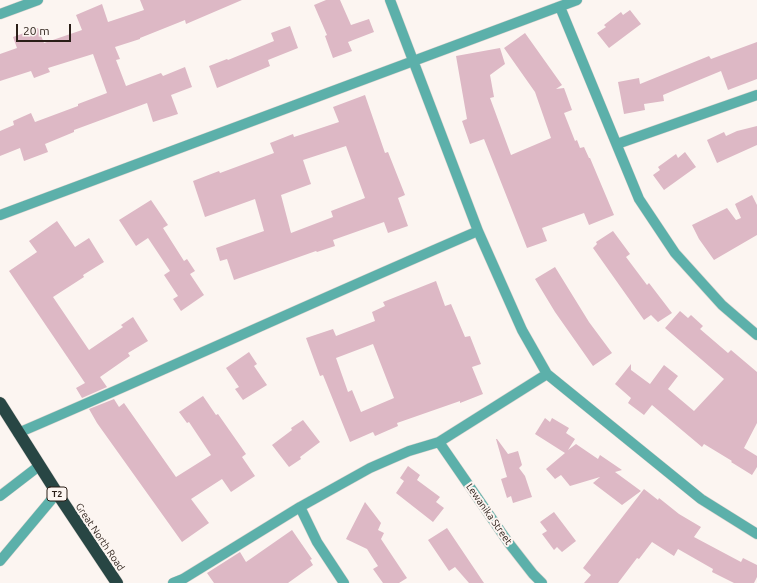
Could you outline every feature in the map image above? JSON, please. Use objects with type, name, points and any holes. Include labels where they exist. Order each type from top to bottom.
[{"type":"highway","name":"Great North Road","points":[[0,403],[39,466],[117,583]]},
{"type":"street","points":[[0,14],[38,0]]},
{"type":"street","points":[[390,0],[478,231],[522,330],[547,374],[701,499],[757,534]]},
{"type":"street","points":[[0,215],[577,0]]},
{"type":"street","points":[[560,7],[639,199],[675,253],[722,305],[757,335]]},
{"type":"street","points":[[617,144],[757,94]]},
{"type":"street","points":[[18,433],[478,231]]},
{"type":"street","points":[[173,583],[300,507],[370,468],[409,451],[439,442],[547,374]]},
{"type":"street","name":"Lewanika Street","points":[[439,442],[508,542],[542,583]]},
{"type":"street","points":[[0,496],[39,466]]},
{"type":"street","points":[[0,561],[57,493]]},
{"type":"street","points":[[300,507],[317,542],[344,583]]},
{"type":"building","points":[[140,0],[242,0],[186,24],[185,20],[140,39],[115,47],[120,59],[116,60],[126,86],[161,73],[163,76],[185,67],[192,87],[171,95],[178,114],[153,122],[147,103],[74,130],[74,132],[45,144],[48,152],[24,161],[20,148],[0,156],[0,131],[14,125],[13,121],[31,113],[35,122],[78,106],[78,104],[107,93],[93,54],[48,68],[50,72],[34,78],[31,71],[0,81],[0,54],[17,48],[13,37],[38,28],[44,43],[82,30],[76,15],[102,4],[108,22],[144,10]]},
{"type":"building","points":[[326,0],[340,0],[351,25],[369,19],[374,32],[348,42],[352,51],[333,58],[325,36],[327,35],[314,5]]},
{"type":"building","points":[[630,10],[641,24],[609,48],[597,33],[606,27],[604,25],[621,12],[623,15]]},
{"type":"building","points":[[290,26],[298,48],[268,60],[270,66],[217,88],[209,66],[227,59],[228,60],[274,41],[271,33]]},
{"type":"building","points":[[525,33],[562,85],[556,89],[564,88],[572,110],[564,113],[575,141],[577,140],[580,148],[584,147],[590,158],[614,215],[589,225],[584,213],[542,228],[547,241],[527,248],[484,139],[470,144],[462,121],[467,119],[456,56],[500,48],[505,64],[490,75],[494,97],[490,98],[511,155],[551,138],[535,92],[504,48]]},
{"type":"building","points":[[757,42],[757,79],[728,90],[721,71],[663,95],[664,101],[644,104],[645,110],[624,114],[618,82],[639,78],[640,84],[709,56],[711,59]]},
{"type":"building","points":[[365,95],[385,153],[388,152],[405,195],[398,198],[408,226],[388,233],[384,222],[333,240],[335,246],[317,252],[316,251],[234,280],[227,259],[220,261],[216,248],[264,231],[255,199],[205,217],[193,181],[219,171],[220,173],[274,153],[270,143],[293,134],[294,137],[339,122],[333,107]],"holes":[[[346,146],[365,198],[331,211],[333,217],[291,233],[281,195],[311,184],[303,160]]]},
{"type":"building","points":[[757,126],[757,145],[717,163],[707,140],[724,132],[726,136],[737,131]]},
{"type":"building","points":[[685,152],[696,167],[664,190],[653,175],[660,170],[658,167],[676,154],[678,158]]},
{"type":"building","points":[[752,195],[757,205],[757,235],[714,260],[699,239],[692,225],[727,208],[736,220],[741,218],[735,204]]},
{"type":"building","points":[[151,200],[168,225],[163,228],[184,261],[187,259],[195,271],[190,274],[204,295],[181,311],[173,299],[178,296],[164,275],[170,271],[148,238],[136,246],[119,220]]},
{"type":"building","points":[[57,221],[75,247],[89,238],[104,262],[53,297],[89,350],[123,327],[121,325],[133,317],[148,341],[128,353],[130,356],[100,377],[107,387],[82,398],[76,388],[85,383],[9,271],[37,252],[29,241]]},
{"type":"building","points":[[613,231],[630,254],[626,257],[647,285],[649,283],[672,313],[658,322],[651,315],[644,320],[593,248],[597,244],[596,242]]},
{"type":"building","points":[[555,267],[589,322],[612,353],[593,366],[555,312],[535,279]]},
{"type":"building","points":[[436,281],[445,306],[451,304],[465,337],[470,336],[481,364],[472,367],[483,394],[397,423],[398,426],[375,436],[373,432],[350,442],[323,375],[320,376],[306,338],[333,329],[336,336],[375,321],[372,312],[385,306],[383,302]],"holes":[[[373,344],[394,398],[361,412],[352,390],[348,392],[336,358]]]},
{"type":"building","points":[[680,311],[688,318],[691,315],[703,326],[700,329],[728,353],[731,350],[757,372],[757,423],[744,448],[757,456],[757,467],[752,475],[704,444],[702,447],[652,405],[644,415],[628,403],[631,398],[615,384],[631,364],[631,370],[650,384],[664,365],[678,376],[668,389],[694,411],[724,379],[665,328]]},
{"type":"building","points":[[249,352],[257,364],[254,366],[267,385],[243,400],[235,389],[239,387],[226,368]]},
{"type":"building","points":[[203,396],[216,415],[218,414],[246,454],[242,457],[255,476],[231,492],[222,479],[191,499],[209,523],[182,542],[97,423],[89,409],[114,399],[119,407],[124,403],[176,477],[211,455],[189,422],[187,423],[179,412]]},
{"type":"building","points":[[545,418],[550,422],[552,418],[569,428],[566,433],[575,439],[568,450],[576,444],[598,459],[600,455],[622,470],[615,472],[641,491],[622,505],[593,483],[600,477],[570,486],[561,475],[555,479],[546,469],[565,453],[535,434]]},
{"type":"building","points":[[303,420],[320,442],[300,457],[301,459],[289,467],[272,445],[292,430],[291,428]]},
{"type":"building","points":[[496,439],[508,454],[518,451],[522,465],[519,468],[525,476],[532,497],[513,503],[511,496],[507,498],[501,479],[507,477]]},
{"type":"building","points":[[408,466],[420,475],[417,480],[440,497],[436,502],[444,508],[433,522],[396,493],[404,481],[400,478]]},
{"type":"building","points":[[644,489],[658,500],[659,498],[679,514],[701,527],[694,537],[741,562],[743,558],[757,565],[757,577],[754,583],[734,583],[712,572],[713,569],[678,549],[674,556],[652,542],[639,559],[637,558],[618,583],[584,583],[591,575],[583,568]]},
{"type":"building","points":[[365,502],[381,523],[378,530],[384,533],[381,539],[407,578],[399,583],[383,583],[373,569],[378,566],[367,549],[346,539]]},
{"type":"building","points":[[554,512],[576,541],[562,552],[557,547],[554,550],[542,534],[547,531],[540,522]]},
{"type":"building","points":[[447,528],[484,583],[469,583],[455,567],[449,571],[428,540]]},
{"type":"building","points":[[292,530],[312,559],[310,560],[313,565],[288,583],[214,583],[207,573],[240,552],[246,562]]}]
